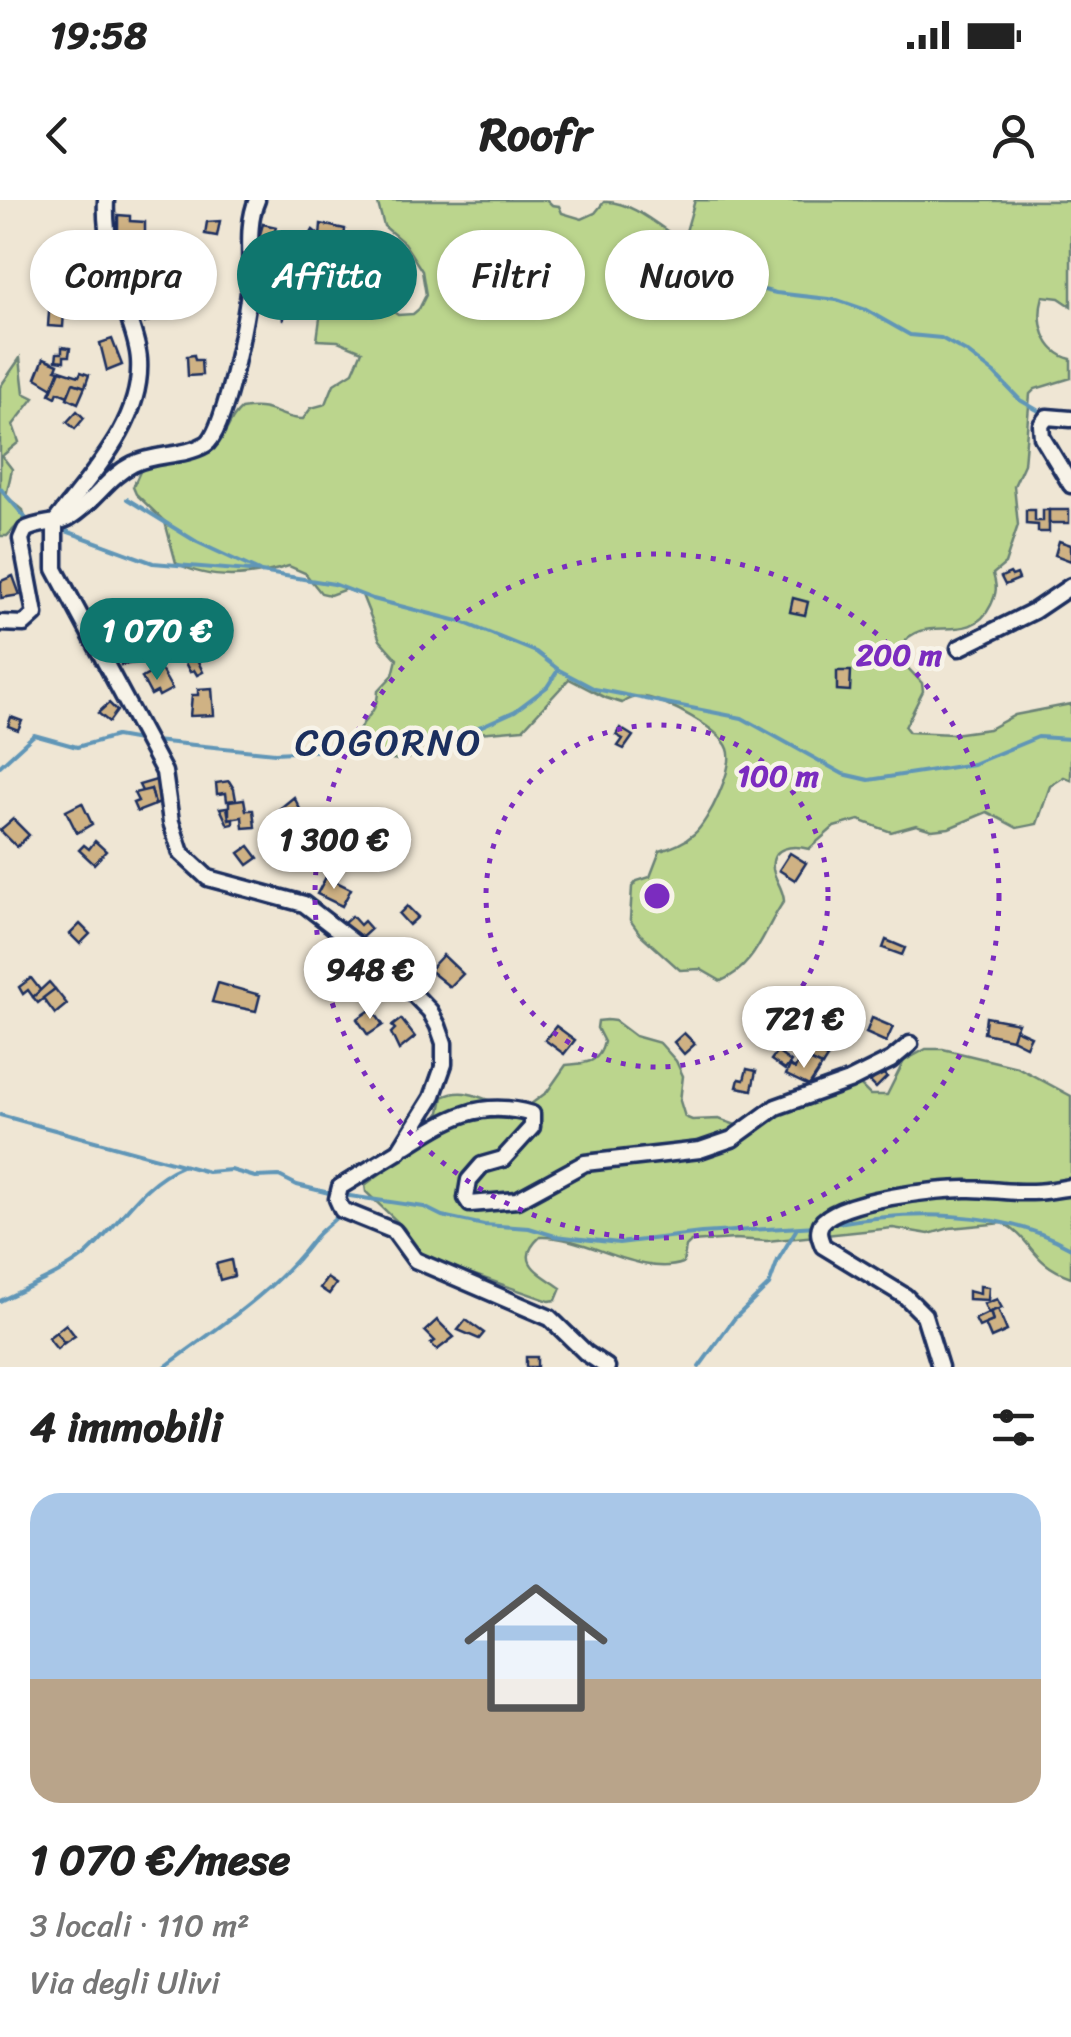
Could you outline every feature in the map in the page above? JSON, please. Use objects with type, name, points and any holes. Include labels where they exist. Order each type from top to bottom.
[{"type":"street","points":[[106,200],[112,255],[139,357],[138,383],[134,404],[116,440],[55,523],[55,569],[164,772],[180,853],[208,878],[304,904],[392,972],[430,1010],[444,1043],[444,1064],[432,1098],[399,1151]]},
{"type":"street","points":[[0,622],[24,624],[34,614],[22,534],[33,525],[55,523],[71,516],[131,464],[188,450],[214,436],[244,328],[252,217],[258,200]]},
{"type":"street","points":[[1071,419],[1047,417],[1040,425],[1042,437],[1071,485]]},
{"type":"street","points":[[959,648],[1034,610],[1071,586]]},
{"type":"street","points":[[606,1367],[586,1354],[550,1318],[415,1260],[394,1231],[342,1210],[337,1199],[344,1183],[449,1118],[491,1106],[532,1114],[532,1127],[502,1159],[482,1165],[469,1180],[466,1198],[470,1204],[517,1200],[585,1162],[700,1150],[732,1139],[776,1107],[850,1081],[891,1060],[910,1044]]},
{"type":"street","points":[[940,1367],[924,1315],[905,1296],[824,1246],[818,1232],[820,1226],[845,1208],[903,1195],[966,1188],[1034,1192],[1071,1187]]},
{"type":"green space","points":[[377,200],[547,200],[559,206],[562,213],[582,219],[595,213],[604,202],[625,205],[665,230],[605,230],[605,320],[769,320],[769,230],[686,230],[695,200],[1071,201],[1071,306],[1059,298],[1043,296],[1040,315],[1048,342],[1071,359],[1071,378],[1030,394],[1024,464],[1014,486],[1018,525],[1005,564],[993,574],[993,600],[982,618],[971,625],[921,631],[901,646],[907,667],[922,683],[923,691],[905,727],[909,732],[953,734],[989,729],[1015,715],[1071,704],[1071,780],[1064,777],[1050,786],[1037,824],[1017,828],[987,812],[949,828],[932,830],[916,825],[891,832],[859,820],[834,827],[809,849],[784,849],[775,856],[773,869],[784,901],[751,957],[721,981],[700,969],[680,970],[630,920],[632,887],[650,877],[660,851],[682,842],[700,828],[724,781],[728,749],[704,725],[653,699],[635,697],[622,703],[569,679],[523,729],[455,735],[449,741],[424,746],[405,761],[372,756],[357,738],[375,707],[378,691],[393,675],[397,659],[380,640],[362,595],[346,589],[330,595],[321,593],[305,573],[289,566],[232,576],[204,573],[176,563],[165,522],[133,487],[142,467],[194,458],[212,449],[241,409],[261,408],[303,419],[311,408],[326,404],[334,384],[353,372],[362,351],[338,341],[317,340],[320,320],[417,320],[417,311],[426,295],[417,263],[417,230],[389,230]]},
{"type":"green space","points":[[20,358],[24,393],[34,398],[13,425],[19,442],[2,456],[12,469],[6,496],[23,510],[25,518],[7,536],[0,536],[0,387]]},
{"type":"green space","points":[[598,1021],[615,1021],[635,1036],[660,1043],[676,1061],[683,1076],[680,1101],[685,1117],[719,1119],[750,1130],[776,1114],[858,1083],[870,1095],[887,1095],[904,1061],[926,1049],[943,1049],[1017,1067],[1071,1096],[1071,1277],[1047,1265],[1021,1236],[1003,1223],[929,1234],[893,1228],[767,1241],[691,1242],[683,1263],[666,1266],[631,1261],[576,1242],[540,1237],[532,1246],[529,1260],[538,1272],[561,1288],[556,1300],[549,1301],[432,1260],[415,1248],[404,1228],[366,1192],[365,1185],[410,1151],[440,1112],[443,1097],[465,1093],[527,1107],[547,1092],[566,1065],[585,1063],[599,1055],[604,1042]]},
{"type":"building","points":[[118,215],[145,222],[145,230],[118,230]]},
{"type":"building","points":[[220,221],[217,236],[217,230],[206,230],[207,222]]},
{"type":"building","points":[[321,224],[345,229],[345,230],[321,230]]},
{"type":"building","points":[[48,320],[63,320],[63,327],[48,326]]},
{"type":"building","points":[[112,339],[122,365],[107,371],[100,343]]},
{"type":"building","points":[[62,347],[70,348],[69,356],[64,356],[64,361],[56,360],[57,353],[62,353]]},
{"type":"building","points":[[194,355],[195,360],[201,360],[202,375],[188,376],[187,356]]},
{"type":"building","points":[[44,358],[58,364],[56,369],[60,370],[53,388],[36,378]]},
{"type":"building","points":[[60,370],[89,375],[85,387],[73,383],[68,396],[50,394]]},
{"type":"building","points":[[73,383],[85,387],[78,403],[67,398]]},
{"type":"building","points":[[77,411],[84,418],[75,429],[67,422]]},
{"type":"building","points":[[1026,510],[1035,510],[1035,521],[1043,521],[1043,510],[1049,510],[1049,532],[1038,532],[1038,525],[1026,524]]},
{"type":"building","points":[[1049,510],[1069,510],[1069,523],[1049,523]]},
{"type":"building","points":[[1059,541],[1071,545],[1071,561],[1055,555]]},
{"type":"building","points":[[1017,574],[1019,579],[1005,585],[1001,577]]},
{"type":"building","points":[[13,576],[20,595],[1,598],[1,581]]},
{"type":"building","points":[[793,598],[808,602],[805,615],[790,612]]},
{"type":"building","points":[[122,610],[127,640],[133,639],[135,649],[128,650],[129,660],[121,661],[103,612]]},
{"type":"building","points":[[175,643],[185,649],[180,657],[171,650]]},
{"type":"building","points":[[135,649],[136,663],[121,665],[121,661],[129,660],[128,650]]},
{"type":"building","points":[[193,651],[203,672],[197,675],[194,670],[190,672],[182,657]]},
{"type":"building","points":[[160,668],[172,689],[159,696],[157,692],[151,695],[142,678]]},
{"type":"building","points":[[837,671],[851,671],[850,691],[837,690]]},
{"type":"building","points":[[212,688],[214,715],[190,716],[192,695],[198,695],[198,689]]},
{"type":"building","points":[[109,703],[117,711],[109,722],[98,713]]},
{"type":"building","points":[[11,717],[22,721],[18,730],[8,726]]},
{"type":"building","points":[[620,728],[633,736],[624,749],[618,746],[623,739],[616,735]]},
{"type":"building","points":[[156,780],[165,801],[155,805],[151,789],[143,793],[139,785]]},
{"type":"building","points":[[229,781],[236,800],[227,801],[226,793],[217,794],[216,783]]},
{"type":"building","points":[[151,789],[155,805],[137,812],[134,793]]},
{"type":"building","points":[[294,797],[303,815],[286,827],[278,810]]},
{"type":"building","points":[[244,799],[246,810],[253,810],[255,827],[243,828],[242,817],[229,819],[229,801]]},
{"type":"building","points":[[82,803],[92,824],[77,833],[66,811]]},
{"type":"building","points":[[227,807],[229,819],[233,818],[233,824],[228,825],[220,808]]},
{"type":"building","points":[[13,819],[29,835],[17,847],[0,830]]},
{"type":"building","points":[[95,841],[106,851],[94,864],[79,850],[84,845],[89,849]]},
{"type":"building","points":[[249,846],[258,858],[248,865],[239,853]]},
{"type":"building","points":[[790,853],[806,863],[795,880],[779,870]]},
{"type":"building","points":[[326,877],[351,889],[342,906],[317,894]]},
{"type":"building","points":[[407,906],[418,917],[409,925],[399,914]]},
{"type":"building","points":[[352,916],[371,929],[359,940],[344,923]]},
{"type":"building","points":[[80,924],[90,934],[80,944],[70,934]]},
{"type":"building","points":[[886,940],[905,948],[902,955],[883,948]]},
{"type":"building","points":[[443,955],[463,974],[450,987],[429,970]]},
{"type":"building","points":[[373,968],[390,984],[375,999],[358,983]]},
{"type":"building","points":[[31,978],[41,991],[33,997],[28,990],[23,994],[19,987]]},
{"type":"building","points":[[49,982],[55,989],[38,1003],[33,997]]},
{"type":"building","points":[[218,983],[260,995],[256,1011],[212,1002]]},
{"type":"building","points":[[55,989],[67,1004],[55,1014],[43,998]]},
{"type":"building","points":[[372,1009],[383,1025],[368,1035],[357,1019]]},
{"type":"building","points":[[986,1017],[1018,1023],[1012,1039],[984,1033]]},
{"type":"building","points":[[872,1018],[893,1027],[886,1042],[866,1033]]},
{"type":"building","points":[[401,1019],[415,1037],[399,1050],[391,1033],[395,1029],[392,1026]]},
{"type":"building","points":[[556,1026],[575,1040],[564,1054],[545,1040]]},
{"type":"building","points":[[1015,1029],[1031,1036],[1026,1046],[1012,1039]]},
{"type":"building","points":[[684,1033],[695,1044],[684,1054],[674,1042]]},
{"type":"building","points":[[805,1047],[827,1058],[822,1066],[801,1056]]},
{"type":"building","points":[[777,1052],[791,1062],[785,1070],[771,1060]]},
{"type":"building","points":[[801,1056],[822,1066],[809,1086],[786,1075],[790,1066],[795,1069]]},
{"type":"building","points":[[876,1067],[887,1077],[876,1088],[870,1082],[875,1077],[870,1073]]},
{"type":"building","points":[[747,1069],[756,1071],[752,1090],[737,1087]]},
{"type":"building","points":[[231,1260],[234,1276],[220,1280],[216,1264]]},
{"type":"building","points":[[327,1278],[336,1284],[329,1294],[320,1288]]},
{"type":"building","points":[[980,1286],[989,1287],[988,1300],[968,1299],[968,1291],[980,1294]]},
{"type":"building","points":[[997,1299],[1002,1308],[988,1313],[984,1304]]},
{"type":"building","points":[[998,1309],[1007,1331],[991,1338],[985,1324],[993,1321],[990,1312]]},
{"type":"building","points":[[990,1312],[993,1321],[979,1327],[975,1319]]},
{"type":"building","points":[[437,1320],[454,1337],[437,1350],[431,1344],[435,1341],[425,1331]]},
{"type":"building","points":[[466,1320],[484,1333],[479,1339],[458,1330]]},
{"type":"building","points":[[66,1324],[75,1336],[64,1343],[56,1332]]},
{"type":"building","points":[[56,1332],[64,1343],[57,1349],[48,1338]]},
{"type":"building","points":[[526,1357],[537,1357],[537,1367],[526,1367]]},
{"type":"waterway","points":[[769,291],[837,300],[866,310],[910,335],[941,338],[968,353],[1020,400],[1044,414]]},
{"type":"waterway","points":[[0,488],[29,522]]},
{"type":"waterway","points":[[127,499],[197,542],[259,571]]},
{"type":"waterway","points":[[58,528],[153,563],[261,572],[334,584],[373,599],[462,622],[536,652],[559,670],[595,689],[742,718],[843,774],[869,780],[973,764],[1038,737],[1071,739]]},
{"type":"waterway","points":[[154,741],[275,753],[347,749],[390,755],[482,726],[515,711],[547,687],[558,670]]},
{"type":"waterway","points":[[0,766],[34,735],[77,747],[116,736],[139,740]]},
{"type":"waterway","points":[[0,1115],[208,1172],[231,1170],[255,1177],[279,1176],[333,1194]]},
{"type":"waterway","points":[[0,1301],[75,1263],[153,1184],[182,1166]]},
{"type":"waterway","points":[[343,1195],[424,1207],[442,1216],[484,1225],[619,1243],[817,1226]]},
{"type":"waterway","points":[[165,1367],[263,1293],[341,1213]]},
{"type":"waterway","points":[[831,1224],[922,1215],[984,1219],[1044,1235],[1071,1248]]},
{"type":"waterway","points":[[699,1367],[734,1319],[769,1285],[796,1230]]},
{"type":"district","name":"COGORNO","points":[[389,742]]}]
